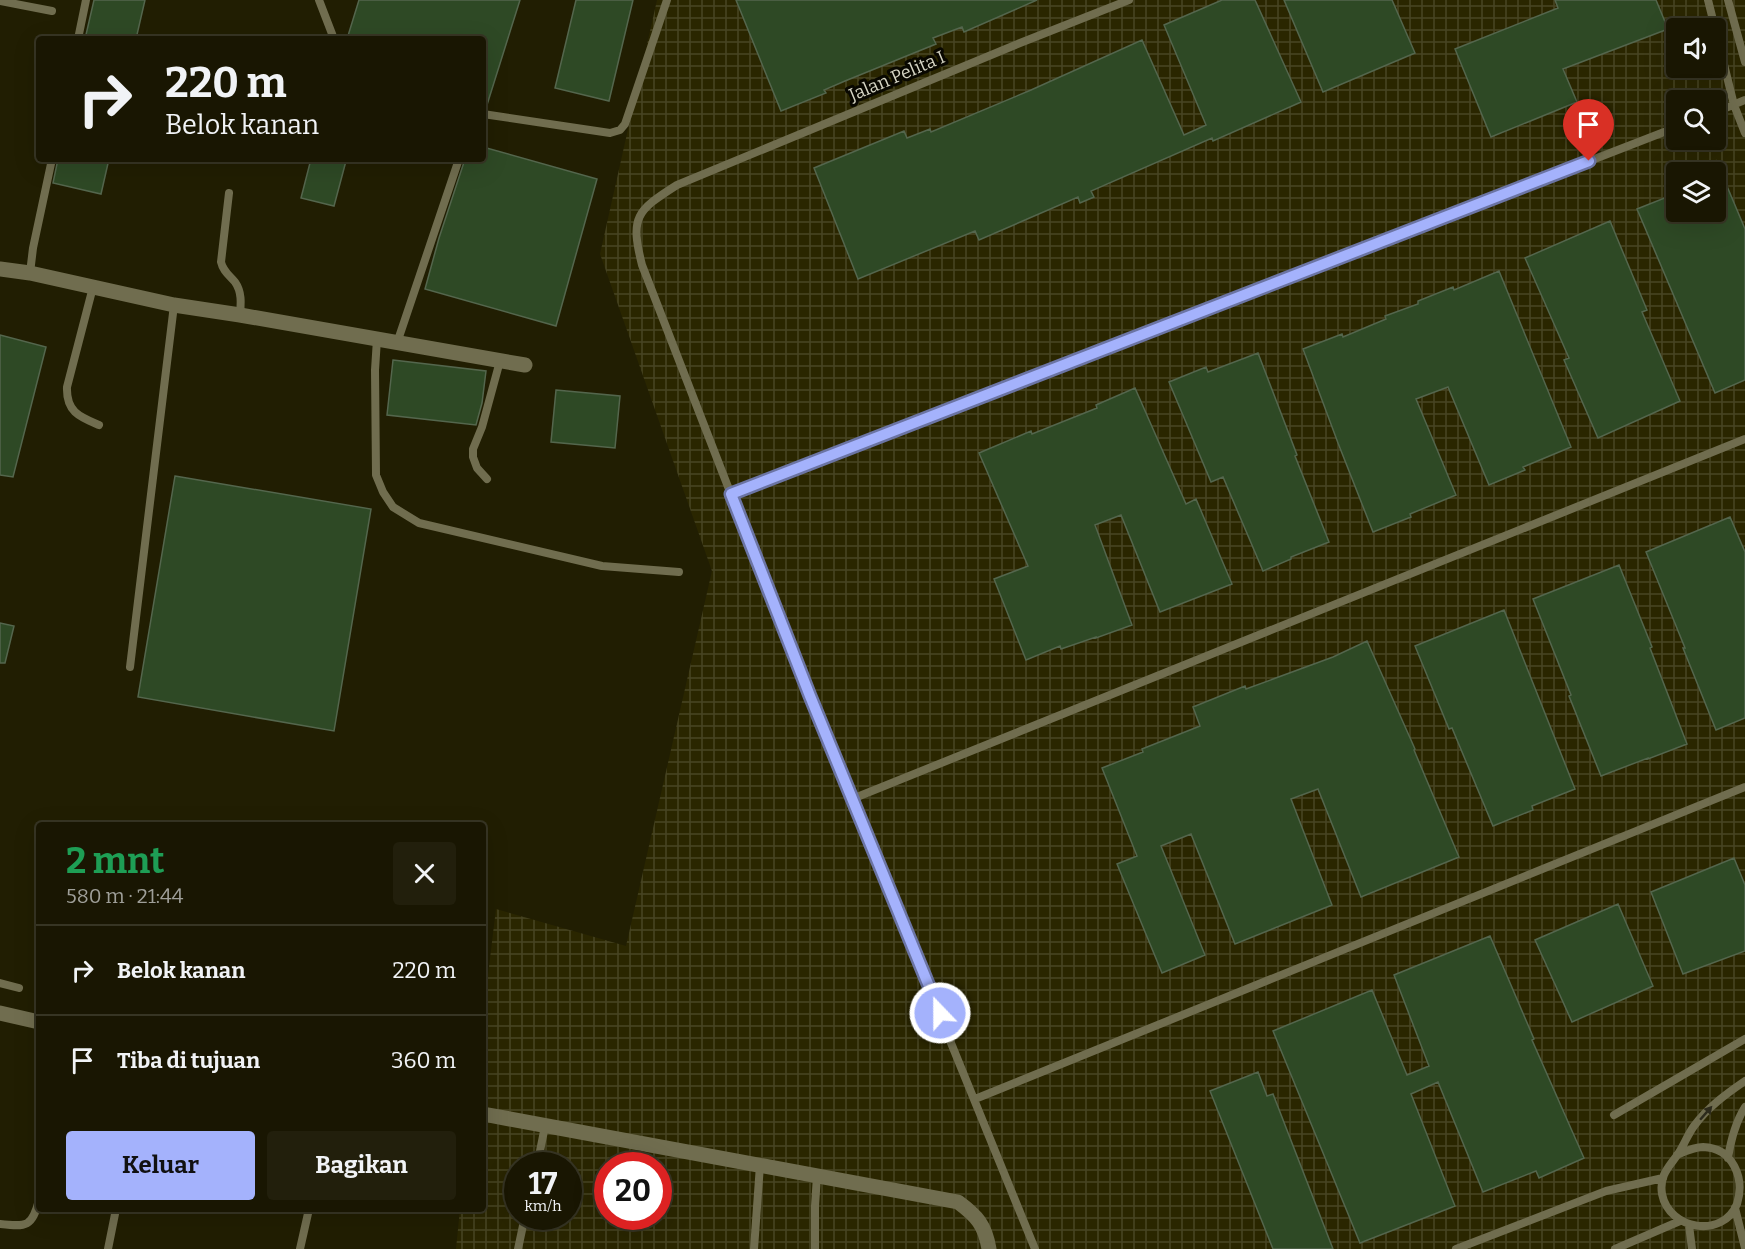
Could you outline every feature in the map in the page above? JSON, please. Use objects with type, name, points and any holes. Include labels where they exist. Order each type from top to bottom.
[{"type":"street","points":[[0,268],[174,305],[525,365]]},
{"type":"street","points":[[0,1013],[36,1021]]},
{"type":"street","points":[[486,1115],[958,1202],[980,1221],[989,1249]]},
{"type":"lane","points":[[79,36],[86,0]]},
{"type":"lane","points":[[319,0],[333,36]]},
{"type":"lane","points":[[486,114],[610,133],[620,130],[625,124],[667,0]]},
{"type":"lane","name":"Jalan Pelita I","points":[[1035,1249],[806,686],[731,494],[642,265],[636,240],[636,225],[642,213],[658,197],[677,185],[1009,48],[1108,4],[1130,0]]},
{"type":"lane","points":[[1708,0],[1713,18]]},
{"type":"lane","points":[[1728,0],[1745,62]]},
{"type":"lane","points":[[0,1],[52,11]]},
{"type":"lane","points":[[1726,72],[1734,105],[1745,133]]},
{"type":"lane","points":[[1726,108],[1745,100]]},
{"type":"lane","points":[[731,494],[1666,131]]},
{"type":"lane","points":[[30,273],[51,162]]},
{"type":"lane","points":[[397,343],[458,162]]},
{"type":"lane","points":[[229,193],[221,262],[222,268],[239,289],[240,315]]},
{"type":"lane","points":[[93,287],[67,387],[67,395],[73,411],[99,425]]},
{"type":"lane","points":[[130,667],[174,305]]},
{"type":"lane","points":[[377,339],[376,474],[383,492],[393,507],[419,523],[602,566],[679,572]]},
{"type":"lane","points":[[487,479],[477,468],[473,449],[482,427],[500,361]]},
{"type":"lane","points":[[852,799],[1745,439]]},
{"type":"lane","points":[[975,1099],[1745,787]]},
{"type":"lane","points":[[0,983],[19,988]]},
{"type":"lane","points":[[1614,1115],[1745,1039]]},
{"type":"lane","points":[[1677,1155],[1690,1149],[1703,1147],[1717,1150],[1737,1169],[1741,1182],[1740,1195],[1735,1208],[1726,1218],[1715,1225],[1702,1227],[1684,1223],[1668,1209],[1662,1194],[1663,1178],[1668,1165],[1677,1155],[1694,1126],[1717,1100],[1745,1081]]},
{"type":"lane","points":[[1728,1158],[1732,1135],[1745,1107]]},
{"type":"lane","points":[[540,1152],[545,1126]]},
{"type":"lane","points":[[754,1249],[760,1165]]},
{"type":"lane","points":[[815,1249],[817,1176]]},
{"type":"lane","points":[[1456,1249],[1606,1191],[1663,1178]]},
{"type":"lane","points":[[1735,1208],[1745,1248]]},
{"type":"lane","points":[[0,1224],[25,1225],[35,1217],[36,1212]]},
{"type":"lane","points":[[108,1249],[115,1212]]},
{"type":"lane","points":[[300,1249],[308,1212]]},
{"type":"lane","points":[[1615,1249],[1684,1223]]},
{"type":"lane","points":[[1684,1223],[1692,1249]]},
{"type":"lane","points":[[518,1249],[522,1230]]},
{"type":"shaded area","points":[[657,0],[1745,0],[1745,1249],[456,1249],[460,1212],[486,1212],[486,991],[496,909],[626,946],[712,571],[600,254]]},
{"type":"building","points":[[94,0],[145,0],[137,36],[86,36]]},
{"type":"building","points":[[359,0],[520,0],[486,108],[486,36],[348,36]]},
{"type":"building","points":[[576,0],[633,0],[609,101],[555,88]]},
{"type":"building","points":[[736,0],[1037,0],[964,32],[962,27],[933,38],[936,44],[824,90],[826,93],[781,111]]},
{"type":"building","points":[[1222,0],[1255,0],[1301,102],[1091,191],[1094,197],[1080,203],[1078,197],[979,240],[975,231],[858,279],[814,168],[904,131],[907,138],[930,129],[931,132],[1142,40],[1184,135],[1206,125],[1164,25]]},
{"type":"building","points":[[1284,0],[1392,0],[1415,53],[1323,92]]},
{"type":"building","points":[[1555,0],[1656,0],[1666,30],[1563,69],[1577,102],[1491,137],[1455,49],[1558,8]]},
{"type":"building","points":[[486,148],[597,179],[556,326],[425,289],[464,162],[486,162]]},
{"type":"building","points":[[57,162],[108,162],[101,194],[53,183]]},
{"type":"building","points":[[310,162],[346,162],[334,206],[301,198]]},
{"type":"building","points":[[1726,184],[1745,229],[1745,380],[1715,393],[1637,209],[1666,197],[1666,222],[1726,222]]},
{"type":"building","points":[[1610,221],[1647,310],[1642,312],[1680,401],[1598,438],[1564,360],[1569,358],[1525,258]]},
{"type":"building","points":[[1499,271],[1571,447],[1523,467],[1525,470],[1489,485],[1448,387],[1416,399],[1456,495],[1373,532],[1303,349],[1342,334],[1343,337],[1386,319],[1385,316],[1418,304],[1418,301],[1453,287],[1454,290]]},
{"type":"building","points":[[0,335],[46,347],[13,477],[0,475]]},
{"type":"building","points":[[1258,353],[1329,542],[1263,571],[1223,477],[1211,482],[1169,382],[1206,367],[1208,372]]},
{"type":"building","points":[[393,360],[486,371],[482,403],[476,425],[387,415]]},
{"type":"building","points":[[1135,388],[1186,504],[1196,499],[1232,584],[1160,612],[1121,515],[1095,525],[1132,625],[1061,649],[1060,646],[1026,660],[994,579],[1028,566],[979,453],[1031,431],[1032,434],[1097,408],[1096,405]]},
{"type":"building","points":[[556,390],[620,396],[615,448],[551,442]]},
{"type":"building","points":[[175,476],[371,509],[334,731],[138,697]]},
{"type":"building","points":[[1730,517],[1745,552],[1745,718],[1716,730],[1646,552]]},
{"type":"building","points":[[1619,565],[1687,744],[1601,776],[1533,599]]},
{"type":"building","points":[[1504,610],[1575,789],[1532,806],[1533,810],[1493,826],[1452,728],[1449,729],[1415,646]]},
{"type":"building","points":[[0,623],[14,626],[5,663],[0,663]]},
{"type":"building","points":[[1367,641],[1415,749],[1459,857],[1361,897],[1318,789],[1291,799],[1332,905],[1235,944],[1191,834],[1161,846],[1205,955],[1162,973],[1117,864],[1137,856],[1102,768],[1200,726],[1193,707],[1245,686],[1246,689],[1333,657]]},
{"type":"building","points":[[1734,858],[1745,885],[1745,951],[1683,974],[1651,892]]},
{"type":"building","points":[[1618,904],[1653,986],[1572,1022],[1535,940]]},
{"type":"building","points":[[1490,936],[1534,1039],[1532,1040],[1584,1158],[1539,1178],[1536,1171],[1483,1192],[1438,1082],[1411,1094],[1455,1206],[1360,1243],[1273,1031],[1372,990],[1407,1075],[1429,1066],[1394,975]]},
{"type":"building","points":[[1258,1072],[1267,1096],[1273,1094],[1333,1249],[1273,1249],[1210,1091]]},
{"type":"route","points":[[940,1013],[810,696],[731,494],[1589,161]]}]
